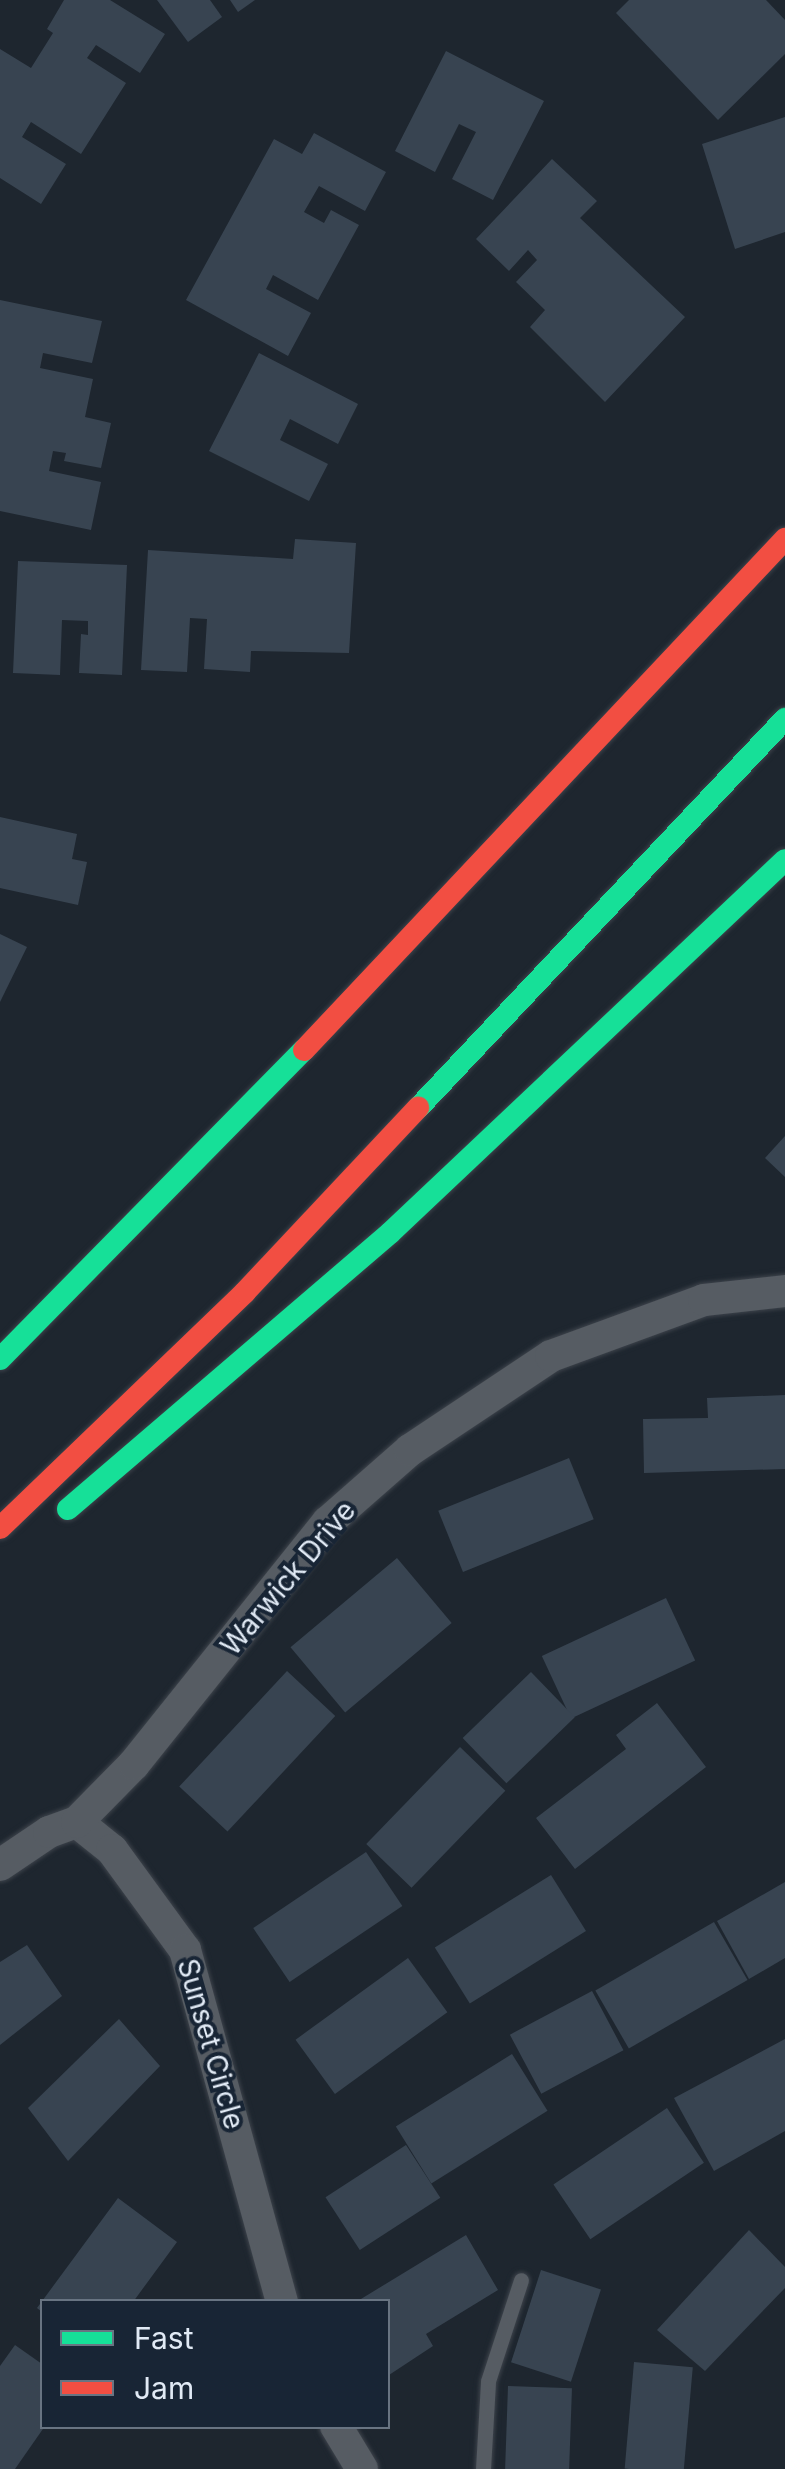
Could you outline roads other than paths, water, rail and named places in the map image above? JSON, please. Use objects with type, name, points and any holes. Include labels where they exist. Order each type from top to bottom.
[{"type":"highway","points":[[0,1358],[360,994],[785,539]]},
{"type":"highway","points":[[0,1528],[244,1292],[785,719]]},
{"type":"highway","points":[[46,1525],[222,1381],[376,1246],[785,860]]},
{"type":"street","name":"Warwick Drive","points":[[0,1865],[49,1832],[77,1822],[134,1764],[328,1522],[410,1450],[551,1356],[704,1300],[785,1291]]},
{"type":"street","name":"Sunset Circle","points":[[77,1822],[112,1850],[185,1950],[281,2299]]},
{"type":"street","points":[[338,2429],[362,2469]]},
{"type":"lane","points":[[483,2469],[488,2380],[521,2280]]}]
